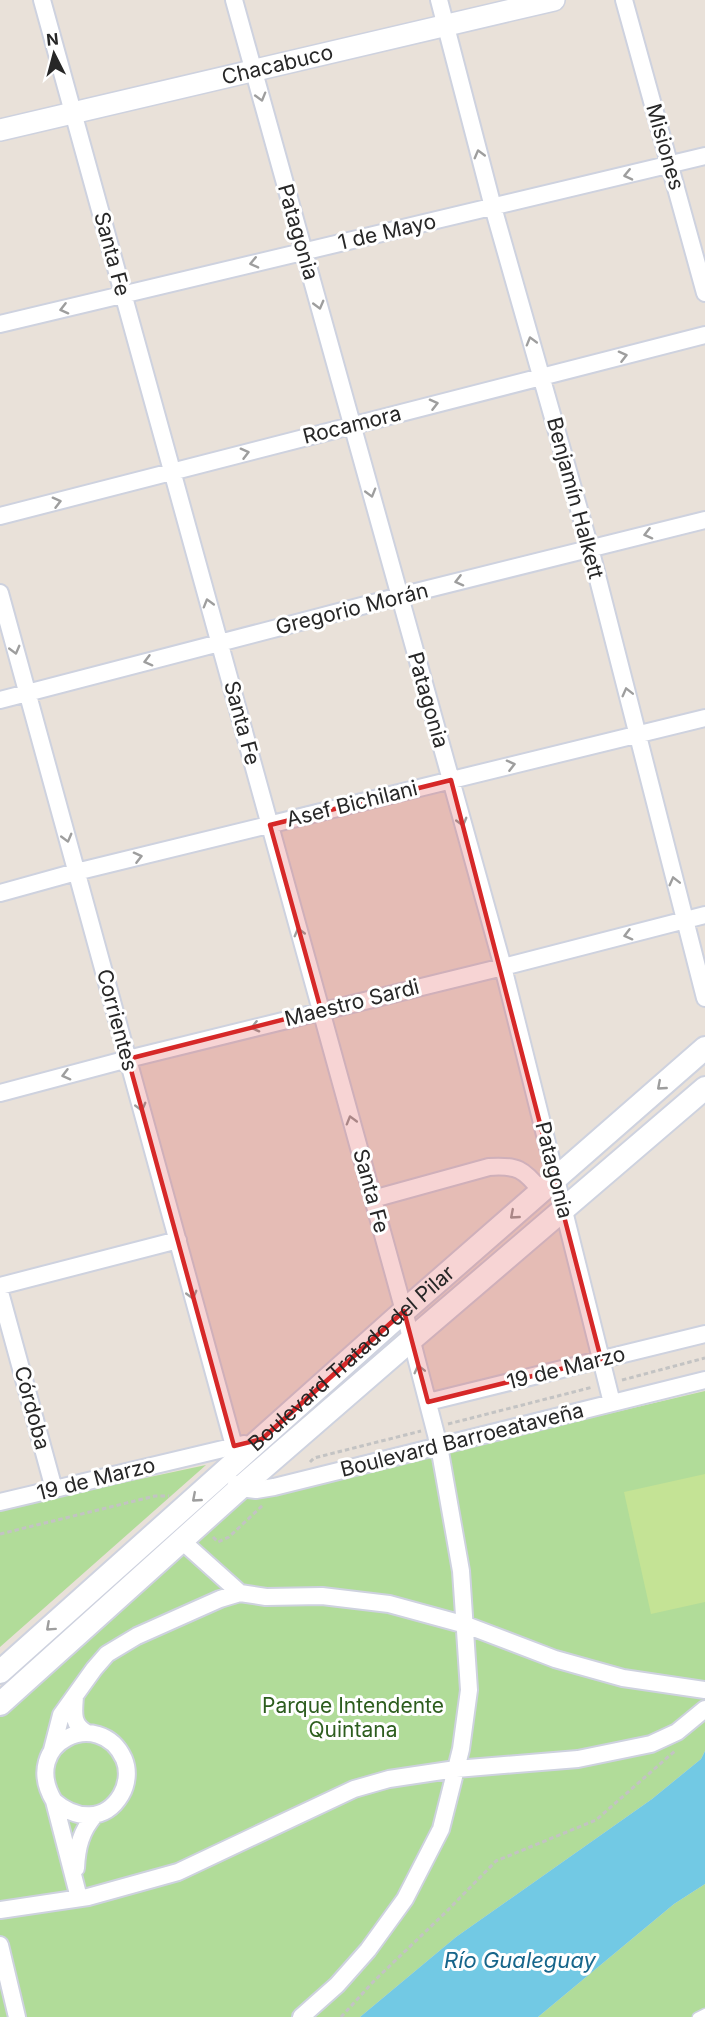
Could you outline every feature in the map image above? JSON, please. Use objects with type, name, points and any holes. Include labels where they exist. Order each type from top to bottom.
[{"type":"main road","name":"Boulevard Tratado del Pilar","points":[[0,1704],[182,1541],[233,1480],[262,1439],[404,1311],[705,1048]]},
{"type":"main road","name":"Boulevard Tratado del Pilar","points":[[0,1672],[165,1525],[233,1480],[346,1396],[705,1088]]},
{"type":"main road","points":[[328,1380],[346,1396]]},
{"type":"main road","points":[[165,1525],[182,1541]]},
{"type":"street","name":"Santa Fe","points":[[42,0],[412,1339],[439,1446],[462,1571],[469,1690],[461,1749],[441,1829],[405,1899],[368,1950],[337,1985],[301,2017]]},
{"type":"street","name":"Patagonia","points":[[234,0],[502,967],[549,1184],[564,1209],[612,1403]]},
{"type":"street","name":"Benjamín Halkett","points":[[439,0],[493,207],[590,548],[705,998]]},
{"type":"street","name":"Chacabuco","points":[[0,130],[554,0]]},
{"type":"street","name":"Misiones","points":[[624,0],[705,293]]},
{"type":"street","name":"1 de Mayo","points":[[0,324],[705,156]]},
{"type":"street","name":"Rocamora","points":[[0,516],[705,335]]},
{"type":"street","name":"Gregorio Morán","points":[[0,700],[705,520]]},
{"type":"street","name":"Corrientes","points":[[0,593],[234,1446]]},
{"type":"street","name":"Asef Bichilani","points":[[0,893],[76,872],[705,718]]},
{"type":"street","name":"Maestro Sardi","points":[[0,1093],[321,1010],[705,915]]},
{"type":"street","points":[[374,1199],[489,1167],[507,1166],[549,1184]]},
{"type":"street","points":[[0,1286],[178,1240]]},
{"type":"street","name":"Córdoba","points":[[0,1292],[54,1489]]},
{"type":"street","name":"19 de Marzo","points":[[428,1402],[705,1334]]},
{"type":"street","name":"Boulevard Barroeataveña","points":[[233,1480],[256,1490],[274,1487],[705,1380]]},
{"type":"street","name":"19 de Marzo","points":[[0,1502],[262,1439]]},
{"type":"street","points":[[182,1541],[240,1593]]},
{"type":"street","points":[[75,1696],[74,1716],[79,1728],[112,1742],[126,1764],[127,1777],[124,1790],[117,1801],[95,1815],[84,1816],[63,1809],[47,1790],[44,1776],[46,1763],[61,1715],[75,1696],[107,1654],[127,1642],[220,1599],[240,1593],[266,1597],[322,1596],[389,1604],[466,1625],[555,1659],[624,1678],[705,1690]]},
{"type":"street","points":[[0,1910],[79,1898],[178,1872],[354,1789],[389,1779],[456,1769],[578,1759],[651,1744],[676,1732],[705,1709]]},
{"type":"street","points":[[51,1751],[61,1741],[74,1735],[87,1733]]},
{"type":"street","points":[[54,1801],[79,1898]]},
{"type":"street","points":[[75,1881],[77,1847],[85,1827],[95,1815]]},
{"type":"street","points":[[0,1945],[17,2017]]},
{"type":"lane","points":[[697,2017],[705,2013]]},
{"type":"path","points":[[341,2017],[374,1981],[496,1861],[596,1820],[677,1750]]},
{"type":"highlighted area","points":[[451,780],[601,1359],[428,1402],[404,1311],[262,1439],[234,1446],[128,1059],[321,1010],[270,825]]},
{"type":"green space","name":"Parque Intendente Quintana","points":[[705,1391],[705,1751],[701,1759],[652,1799],[456,1937],[360,2017],[0,2017],[0,1713],[245,1496],[278,1492]]},
{"type":"green space","points":[[206,1465],[0,1647],[0,1509]]},
{"type":"green space","points":[[705,1474],[705,1602],[651,1614],[624,1492]]},
{"type":"green space","points":[[705,1884],[705,2017],[538,2017],[674,1904]]},
{"type":"water","name":"Río Gualeguay","points":[[705,1751],[705,1884],[674,1904],[538,2017],[360,2017],[456,1937],[652,1799],[701,1759]]}]
